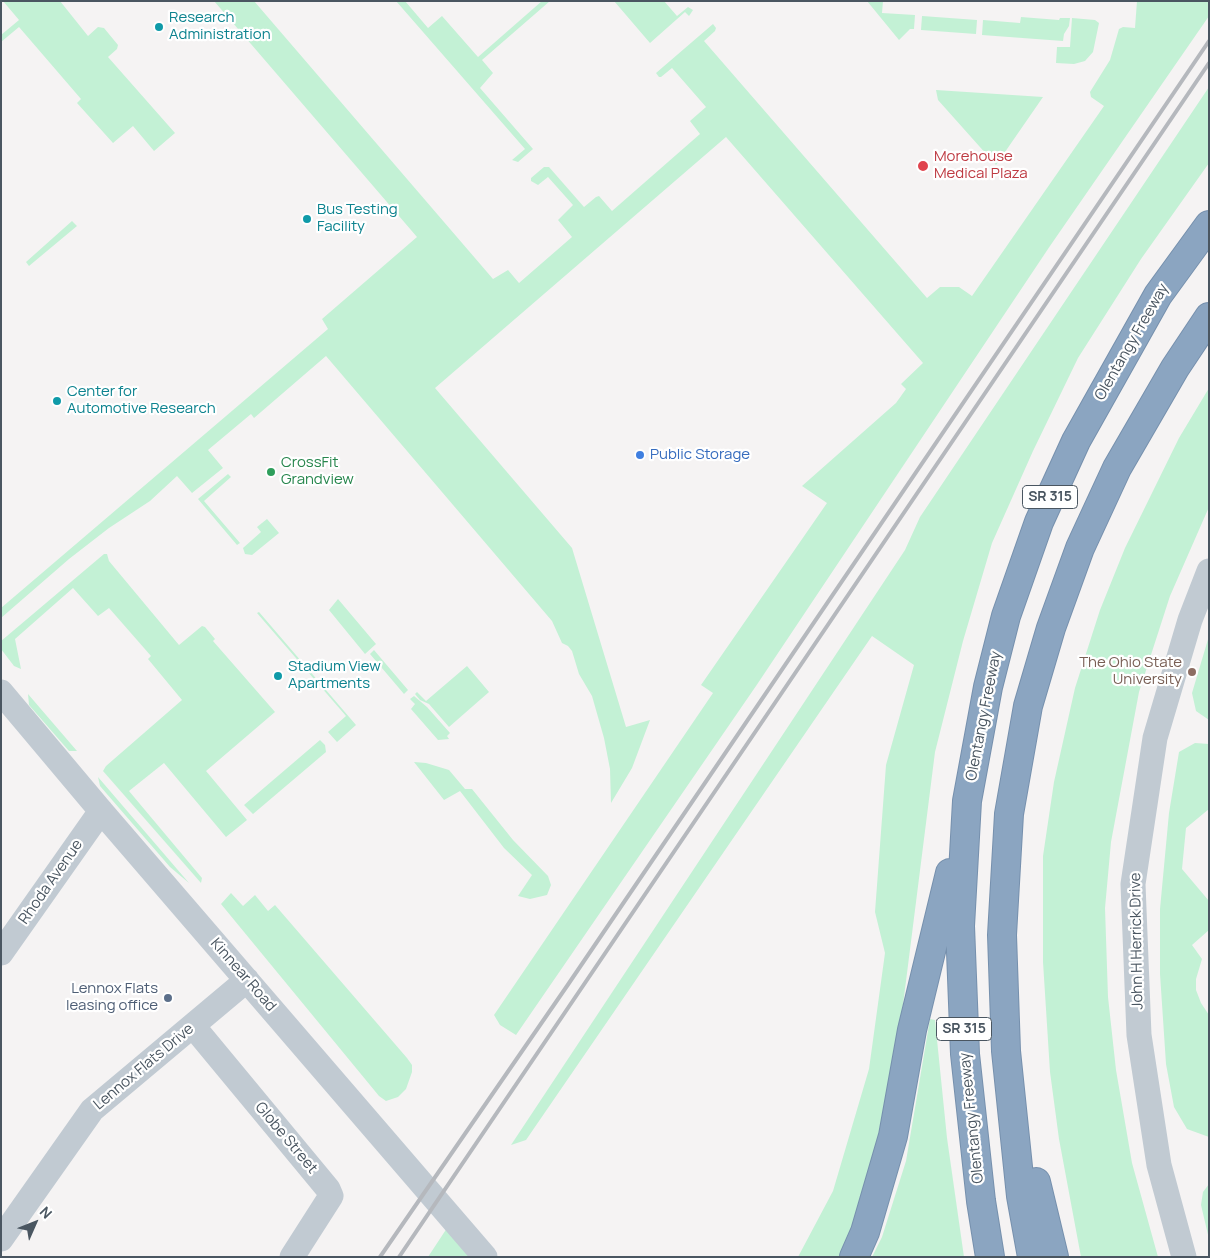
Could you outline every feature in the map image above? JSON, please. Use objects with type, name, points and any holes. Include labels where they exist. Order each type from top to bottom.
[{"type":"highway","name":"Olentangy Freeway","points":[[990,1257],[981,1201],[965,1054],[960,926],[967,801],[988,687],[1006,616],[1039,522],[1076,441],[1130,341],[1158,294],[1209,225]]},
{"type":"highway","name":"SR 315","points":[[1032,1257],[1021,1196],[1006,1051],[1002,935],[1009,814],[1028,706],[1051,628],[1084,540],[1117,468],[1175,368],[1209,317]]},
{"type":"highway","points":[[854,1257],[865,1232],[893,1136],[912,1030],[967,801]]},
{"type":"highway","points":[[1006,1051],[1054,1257]]},
{"type":"street","name":"John H Herrick Drive","points":[[1184,1257],[1159,1165],[1139,1034],[1133,884],[1155,738],[1190,620],[1209,571]]},
{"type":"street","name":"Kinnear Road","points":[[1,692],[485,1257]]},
{"type":"street","name":"Rhoda Avenue","points":[[1,953],[101,811]]},
{"type":"street","name":"Lennox Flats Drive","points":[[1,1239],[92,1110],[247,980]]},
{"type":"street","name":"Globe Street","points":[[193,1026],[328,1189],[331,1196],[292,1257]]},
{"type":"green space","points":[[3,1],[60,1],[88,36],[98,27],[104,28],[118,45],[117,49],[108,57],[175,133],[154,151],[133,126],[113,143],[77,103],[81,99],[19,27],[1,42],[1,35],[19,20]]},
{"type":"green space","points":[[214,1],[254,1],[493,279],[508,270],[519,283],[572,237],[558,220],[573,205],[548,177],[538,185],[531,181],[531,178],[544,167],[549,167],[584,207],[599,196],[612,211],[700,134],[690,121],[706,107],[672,68],[661,77],[656,73],[713,24],[716,28],[715,31],[704,41],[927,298],[940,287],[959,287],[972,296],[1104,106],[1091,97],[1090,92],[1110,60],[1119,29],[1123,27],[1135,28],[1137,1],[1209,1],[1209,16],[1050,246],[756,686],[516,1035],[500,1025],[494,1015],[713,693],[701,685],[827,503],[802,486],[896,403],[906,389],[901,384],[923,363],[726,137],[435,388],[572,548],[626,727],[650,720],[632,768],[611,803],[610,769],[604,738],[592,696],[579,674],[572,651],[562,643],[552,621],[326,356],[254,418],[251,414],[208,450],[223,468],[192,493],[177,476],[150,501],[109,528],[69,559],[1,618],[1,608],[328,329],[322,319],[417,237]]},
{"type":"green space","points":[[396,1],[405,1],[428,28],[442,16],[478,57],[542,1],[550,1],[482,60],[493,73],[480,88],[533,149],[518,162],[512,160],[525,149]]},
{"type":"green space","points":[[614,1],[664,1],[677,16],[688,7],[693,10],[689,16],[685,12],[650,43]]},
{"type":"green space","points":[[867,1],[883,1],[882,13],[915,15],[914,29],[910,29],[899,40]]},
{"type":"green space","points":[[922,16],[977,20],[976,34],[921,30]]},
{"type":"green space","points":[[1021,17],[1059,20],[1060,18],[1070,18],[1063,41],[982,35],[983,20],[1020,23]]},
{"type":"green space","points":[[1072,18],[1095,20],[1099,23],[1093,52],[1085,61],[1074,64],[1056,63],[1057,47],[1070,47]]},
{"type":"green space","points":[[1209,87],[1209,163],[1141,259],[1078,358],[1033,451],[992,543],[963,641],[935,752],[896,1060],[881,1146],[842,1257],[798,1257],[833,1191],[869,1069],[885,953],[875,912],[886,765],[914,665],[872,636],[526,1140],[511,1145],[905,550],[920,517]]},
{"type":"green space","points":[[936,90],[1043,97],[996,165],[938,100]]},
{"type":"green space","points":[[72,221],[77,226],[29,266],[26,262]]},
{"type":"green space","points":[[1209,388],[1209,507],[1170,596],[1139,692],[1111,842],[1105,908],[1108,997],[1116,1070],[1132,1163],[1158,1257],[1081,1257],[1059,1139],[1050,1072],[1043,962],[1043,856],[1054,782],[1075,688],[1100,610],[1125,548],[1179,438]]},
{"type":"green space","points":[[228,474],[231,477],[204,501],[240,543],[237,545],[198,499]]},
{"type":"green space","points":[[267,519],[279,533],[252,555],[245,554],[243,548],[261,532],[257,527]]},
{"type":"green space","points":[[104,554],[107,554],[109,561],[179,645],[202,626],[205,627],[215,639],[213,641],[275,712],[206,771],[247,820],[226,837],[164,763],[129,791],[202,878],[201,883],[103,771],[106,766],[182,700],[148,659],[151,656],[109,608],[98,616],[73,588],[15,639],[21,669],[14,666],[1,649],[1,641]]},
{"type":"green space","points":[[338,599],[376,644],[365,654],[329,610]]},
{"type":"green space","points":[[259,612],[356,725],[337,742],[328,732],[346,716],[257,613]]},
{"type":"green space","points":[[1209,636],[1209,720],[1196,711],[1192,693]]},
{"type":"green space","points":[[374,650],[408,690],[404,694],[370,654]]},
{"type":"green space","points":[[467,666],[489,692],[449,727],[429,704],[420,700],[415,694],[417,692],[426,701]]},
{"type":"green space","points":[[28,694],[77,751],[69,751],[29,705]]},
{"type":"green space","points":[[414,696],[427,707],[450,733],[447,736],[449,739],[438,740],[411,709],[415,704],[410,699]]},
{"type":"green space","points":[[320,740],[325,745],[326,752],[253,814],[244,805]]},
{"type":"green space","points":[[1195,743],[1209,744],[1209,809],[1186,828],[1182,869],[1209,901],[1209,930],[1192,945],[1202,959],[1196,979],[1196,990],[1201,1003],[1209,1015],[1209,1137],[1187,1129],[1174,1107],[1166,1064],[1160,974],[1160,909],[1169,813],[1179,752]]},
{"type":"green space","points":[[414,762],[426,763],[449,770],[465,789],[472,789],[513,840],[548,876],[551,885],[547,895],[530,899],[518,896],[532,875],[504,848],[460,791],[444,800]]},
{"type":"green space","points":[[98,777],[189,883],[170,867],[100,786]]},
{"type":"green space","points":[[231,893],[243,906],[255,895],[268,911],[275,905],[407,1058],[412,1065],[412,1072],[406,1089],[398,1097],[386,1101],[379,1096],[221,904]]},
{"type":"green space","points":[[930,1019],[935,1020],[947,1138],[964,1257],[872,1257],[882,1237],[906,1161]]},
{"type":"green space","points":[[1209,1184],[1209,1239],[1201,1205],[1203,1192]]},
{"type":"green space","points":[[447,1228],[471,1257],[428,1257]]},
{"type":"railway","points":[[380,1257],[567,986],[1209,41]]},
{"type":"railway","points":[[399,1257],[1209,63]]},
{"type":"place","name":"Research Administration","points":[[159,27]]},
{"type":"place","name":"Morehouse Medical Plaza","points":[[923,166]]},
{"type":"place","name":"Bus Testing Facility","points":[[307,219]]},
{"type":"place","name":"Center for Automotive Research","points":[[57,401]]},
{"type":"place","name":"Public Storage","points":[[640,455]]},
{"type":"place","name":"CrossFit Grandview","points":[[271,472]]},
{"type":"place","name":"The Ohio State University","points":[[1192,672]]},
{"type":"place","name":"Stadium View Apartments","points":[[278,676]]},
{"type":"place","name":"Lennox Flats leasing office","points":[[168,998]]}]
